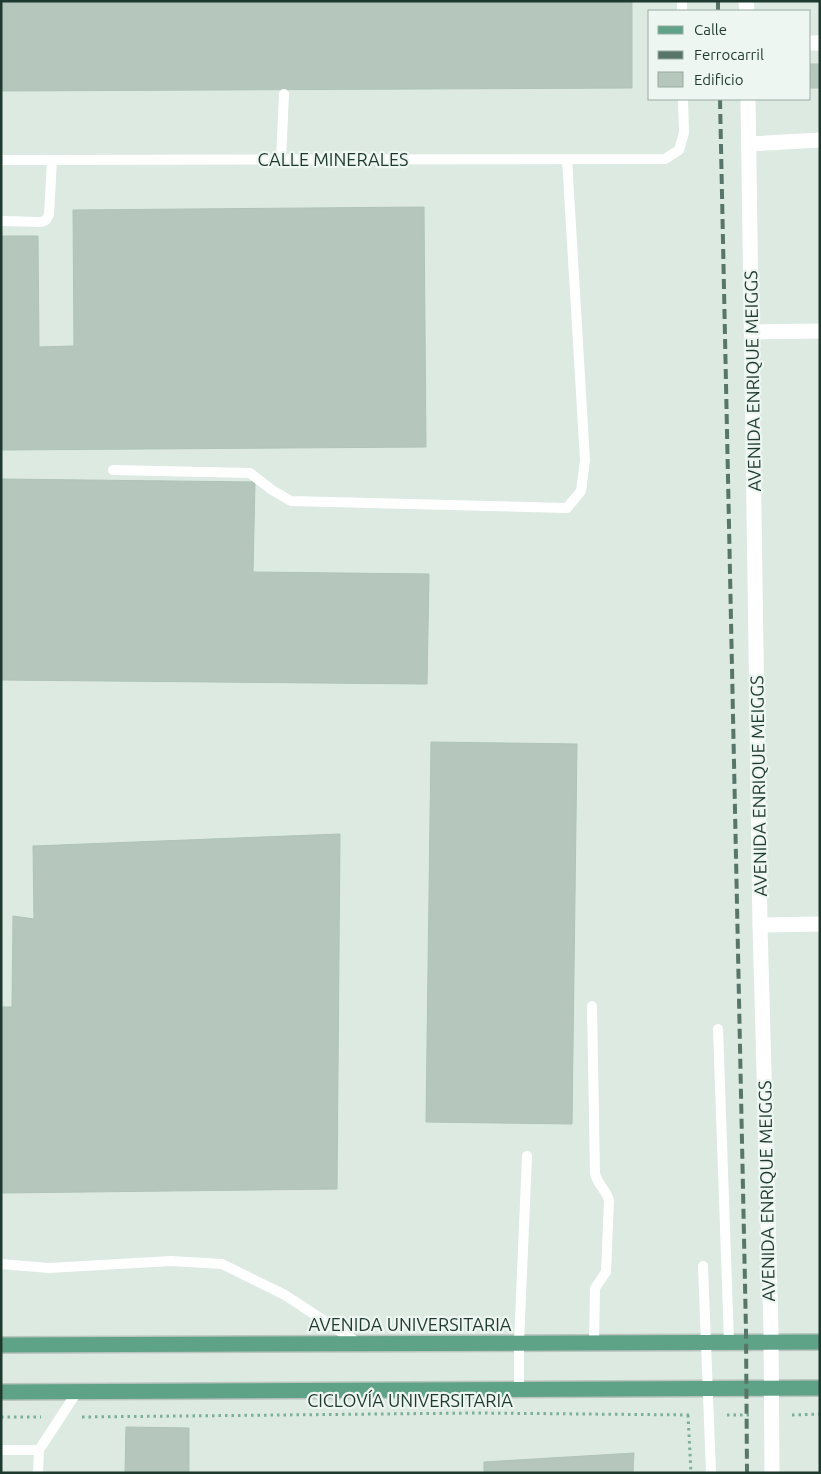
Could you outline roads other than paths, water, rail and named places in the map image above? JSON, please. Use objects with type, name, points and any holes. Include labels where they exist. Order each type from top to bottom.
[{"type":"main road","name":"AVENIDA UNIVERSITARIA","points":[[1,1344],[820,1342]]},
{"type":"main road","points":[[1,1392],[820,1388]]},
{"type":"street","name":"AVENIDA ENRIQUE MEIGGS","points":[[748,100],[753,332],[760,925],[771,1342],[772,1473]]},
{"type":"street","points":[[749,144],[820,140]]},
{"type":"street","points":[[753,332],[820,331]]},
{"type":"street","points":[[760,925],[820,924]]},
{"type":"lane","points":[[281,160],[284,94]]},
{"type":"lane","name":"CALLE MINERALES","points":[[1,160],[665,159],[679,150],[684,134],[683,100]]},
{"type":"lane","points":[[113,470],[250,473],[272,490],[292,501],[567,508],[581,491],[585,460],[567,159]]},
{"type":"lane","points":[[1,221],[42,222],[46,220],[49,215],[50,206],[52,160]]},
{"type":"lane","points":[[592,1006],[595,1173],[596,1180],[607,1195],[608,1200],[606,1272],[595,1288],[594,1343]]},
{"type":"lane","points":[[718,1029],[728,1342]]},
{"type":"lane","points":[[519,1390],[519,1343],[527,1156]]},
{"type":"lane","points":[[1,1264],[49,1268],[171,1261],[222,1264],[285,1296],[359,1344]]},
{"type":"lane","points":[[703,1266],[711,1473]]},
{"type":"lane","points":[[38,1473],[39,1450],[76,1392]]},
{"type":"lane","points":[[1,1450],[39,1450]]},
{"type":"railway","points":[[718,1],[718,10]]},
{"type":"railway","points":[[720,100],[746,1331],[747,1473]]}]
